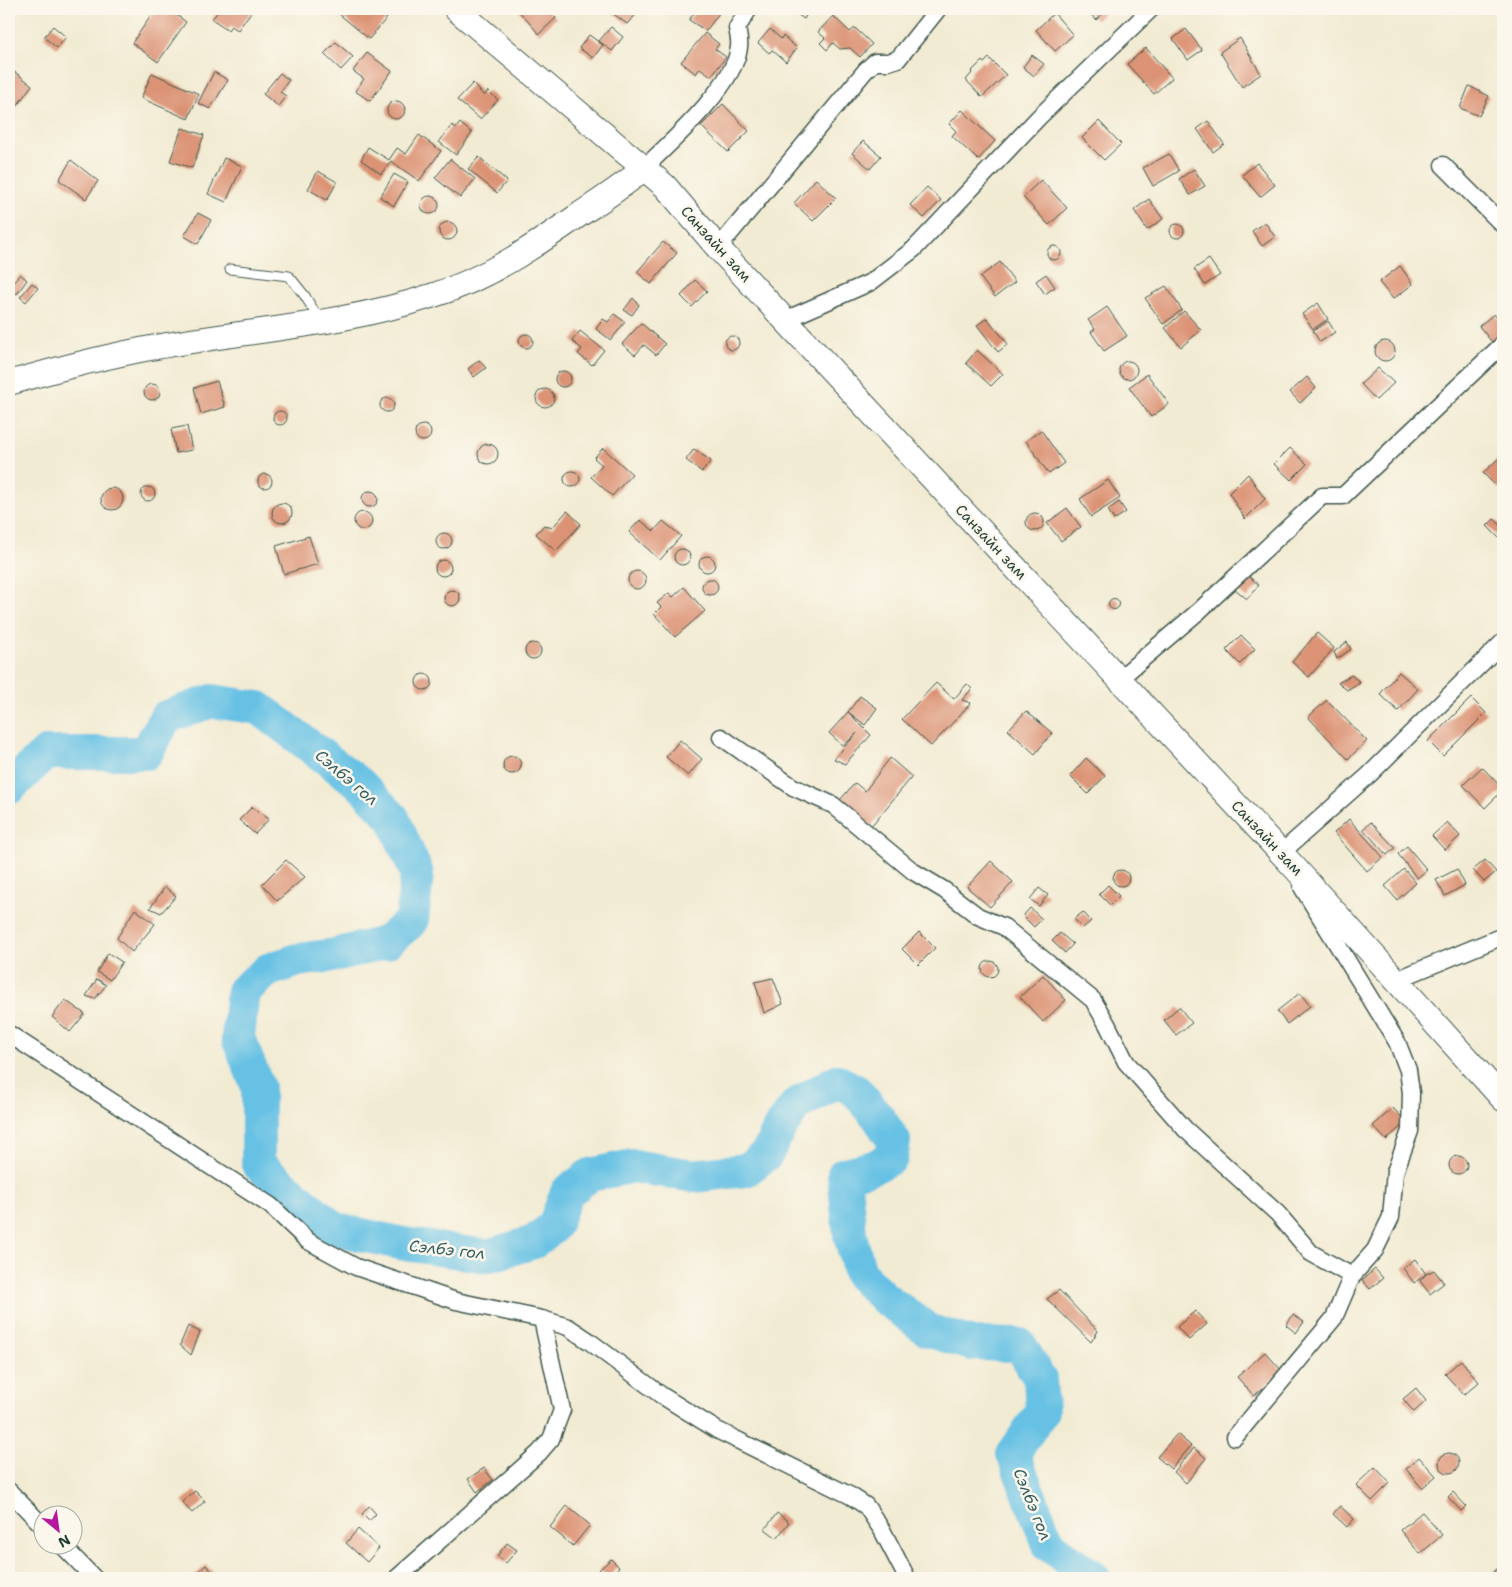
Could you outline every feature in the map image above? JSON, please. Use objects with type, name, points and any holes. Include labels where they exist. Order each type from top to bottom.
[{"type":"main road","name":"Санзайн зам","points":[[456,9],[665,186],[718,248],[1288,861],[1503,1099]]},
{"type":"main road","points":[[9,383],[58,369],[155,347],[378,311],[436,295],[495,270],[544,240],[628,183],[644,168]]},
{"type":"street","points":[[644,168],[680,134],[709,101],[732,68],[740,47],[737,28],[749,9]]},
{"type":"street","points":[[718,248],[866,70],[875,62],[888,62],[898,59],[938,9]]},
{"type":"street","points":[[785,320],[871,282],[914,248],[1039,117],[1151,9]]},
{"type":"street","points":[[1443,165],[1503,225]]},
{"type":"street","points":[[1119,680],[1199,611],[1322,496],[1343,496],[1503,344]]},
{"type":"street","points":[[1236,1437],[1334,1318],[1352,1276],[1375,1250],[1390,1217],[1395,1172],[1410,1131],[1411,1092],[1408,1070],[1397,1042],[1318,916],[1288,861],[1369,775],[1503,642]]},
{"type":"street","points":[[721,737],[793,787],[833,805],[914,872],[944,890],[978,916],[1004,927],[1093,1000],[1126,1062],[1185,1129],[1278,1214],[1311,1253],[1352,1276]]},
{"type":"street","points":[[1396,980],[1503,936]]},
{"type":"street","points":[[9,1034],[271,1206],[308,1241],[356,1268],[456,1301],[542,1319],[568,1328],[589,1341],[661,1395],[717,1430],[851,1496],[866,1506],[882,1530],[907,1578]]},
{"type":"street","points":[[397,1578],[539,1453],[551,1439],[562,1410],[542,1319]]},
{"type":"street","points":[[9,1491],[32,1515]]},
{"type":"street","points":[[71,1554],[94,1578]]},
{"type":"lane","points":[[230,269],[289,276],[305,296],[320,321]]},
{"type":"building","points":[[156,9],[169,9],[186,22],[158,62],[132,43]]},
{"type":"building","points":[[220,9],[246,9],[251,12],[238,30],[231,26],[228,30],[212,19]]},
{"type":"building","points":[[343,9],[388,9],[392,12],[369,39],[339,14]]},
{"type":"building","points":[[517,9],[547,9],[556,18],[539,34]]},
{"type":"building","points":[[607,9],[641,9],[627,24]]},
{"type":"building","points":[[695,9],[722,9],[706,31],[689,20]]},
{"type":"building","points":[[792,9],[810,9],[804,19]]},
{"type":"building","points":[[1086,9],[1108,9],[1096,20]]},
{"type":"building","points":[[1054,13],[1073,35],[1055,51],[1036,30]]},
{"type":"building","points":[[833,16],[850,32],[855,28],[872,44],[860,57],[850,48],[840,49],[833,43],[827,50],[820,43],[825,38],[818,32]]},
{"type":"building","points":[[53,26],[66,37],[57,48],[44,37]]},
{"type":"building","points":[[611,27],[623,37],[612,51],[599,41]]},
{"type":"building","points":[[770,29],[781,39],[783,36],[797,48],[786,62],[772,50],[769,53],[758,43]]},
{"type":"building","points":[[1186,29],[1202,50],[1188,60],[1173,39]]},
{"type":"building","points":[[705,33],[719,44],[715,49],[726,57],[711,76],[700,68],[696,74],[681,62]]},
{"type":"building","points":[[589,35],[603,45],[593,58],[579,48]]},
{"type":"building","points":[[1240,38],[1261,74],[1242,87],[1220,52]]},
{"type":"building","points":[[336,42],[353,57],[341,70],[324,54]]},
{"type":"building","points":[[1146,48],[1172,78],[1154,94],[1127,64]]},
{"type":"building","points":[[367,53],[392,71],[370,101],[355,91],[364,79],[353,71]]},
{"type":"building","points":[[1032,55],[1044,64],[1034,76],[1023,67]]},
{"type":"building","points":[[989,58],[1006,75],[982,97],[966,80],[982,61],[984,63]]},
{"type":"building","points":[[12,70],[32,85],[9,117],[9,74]]},
{"type":"building","points":[[214,72],[228,80],[210,109],[198,103]]},
{"type":"building","points":[[152,73],[199,94],[188,119],[141,98]]},
{"type":"building","points":[[280,73],[289,80],[280,92],[286,96],[278,106],[263,94]]},
{"type":"building","points":[[473,83],[484,96],[488,91],[498,100],[480,119],[457,100]]},
{"type":"building","points":[[1469,86],[1489,96],[1479,116],[1460,108]]},
{"type":"building","points":[[396,101],[402,104],[405,110],[402,116],[396,119],[390,116],[387,110],[390,104]]},
{"type":"building","points":[[723,104],[749,131],[728,152],[701,126]]},
{"type":"building","points":[[962,110],[995,141],[978,160],[952,136],[956,131],[949,124]]},
{"type":"building","points":[[1099,121],[1121,144],[1104,160],[1082,138]]},
{"type":"building","points":[[1208,121],[1224,144],[1213,152],[1197,129]]},
{"type":"building","points":[[460,123],[472,133],[456,155],[439,142],[452,125],[456,128]]},
{"type":"building","points":[[182,128],[204,135],[192,168],[170,161]]},
{"type":"building","points":[[419,135],[441,151],[419,181],[391,161],[381,174],[361,160],[368,147],[389,160],[397,148],[406,154]]},
{"type":"building","points":[[863,141],[881,156],[870,169],[852,153]]},
{"type":"building","points":[[1169,154],[1179,171],[1153,186],[1143,168]]},
{"type":"building","points":[[479,157],[507,181],[497,193],[468,169]]},
{"type":"building","points":[[224,158],[242,166],[226,202],[208,194]]},
{"type":"building","points":[[450,159],[475,179],[460,198],[435,178]]},
{"type":"building","points":[[71,160],[98,181],[86,199],[59,180]]},
{"type":"building","points":[[1257,163],[1275,185],[1260,197],[1242,175]]},
{"type":"building","points":[[1194,169],[1205,186],[1190,195],[1179,179]]},
{"type":"building","points":[[318,171],[337,182],[327,200],[308,189]]},
{"type":"building","points":[[394,174],[408,182],[394,206],[380,197]]},
{"type":"building","points":[[816,179],[836,198],[813,221],[794,203]]},
{"type":"building","points":[[1041,180],[1067,208],[1049,225],[1023,197]]},
{"type":"building","points":[[927,187],[941,200],[924,218],[910,205]]},
{"type":"building","points":[[430,196],[436,199],[439,205],[436,211],[430,214],[424,211],[421,205],[424,199]]},
{"type":"building","points":[[1149,199],[1163,219],[1147,230],[1134,210]]},
{"type":"building","points":[[198,213],[211,220],[198,244],[184,236]]},
{"type":"building","points":[[448,222],[454,225],[457,231],[454,237],[448,240],[442,237],[439,231],[442,225]]},
{"type":"building","points":[[1265,222],[1275,237],[1262,246],[1252,231]]},
{"type":"building","points":[[1174,224],[1180,224],[1184,231],[1180,238],[1174,238],[1170,234],[1170,228]]},
{"type":"building","points":[[663,242],[677,253],[651,284],[637,272]]},
{"type":"building","points":[[1051,246],[1057,246],[1061,253],[1057,260],[1051,260],[1047,256],[1047,250]]},
{"type":"building","points":[[1209,259],[1220,275],[1205,285],[1194,269]]},
{"type":"building","points":[[1000,262],[1015,282],[995,297],[980,277]]},
{"type":"building","points":[[1400,266],[1413,284],[1393,299],[1379,282]]},
{"type":"building","points":[[20,274],[27,280],[17,294],[9,288]]},
{"type":"building","points":[[1046,274],[1055,287],[1045,294],[1036,281]]},
{"type":"building","points":[[695,280],[707,291],[692,307],[681,296]]},
{"type":"building","points":[[32,283],[38,288],[26,302],[20,297]]},
{"type":"building","points":[[1166,286],[1182,310],[1163,324],[1145,298]]},
{"type":"building","points":[[633,298],[639,305],[632,315],[624,310]]},
{"type":"building","points":[[1318,303],[1328,319],[1313,329],[1302,314]]},
{"type":"building","points":[[1107,307],[1127,336],[1104,351],[1091,332],[1095,329],[1088,320]]},
{"type":"building","points":[[1184,311],[1201,330],[1181,347],[1165,328]]},
{"type":"building","points":[[614,314],[625,322],[611,340],[596,329],[603,319],[608,322]]},
{"type":"building","points":[[1494,314],[1503,325],[1503,341],[1496,347],[1479,326]]},
{"type":"building","points":[[987,318],[1008,344],[998,352],[977,325]]},
{"type":"building","points":[[1328,321],[1335,332],[1320,342],[1313,331]]},
{"type":"building","points":[[641,323],[665,344],[656,355],[644,345],[635,355],[622,344]]},
{"type":"building","points":[[580,331],[604,350],[592,365],[578,354],[582,349],[572,341]]},
{"type":"building","points":[[526,334],[531,336],[533,341],[531,346],[526,348],[521,346],[519,341],[521,336]]},
{"type":"building","points":[[729,336],[735,336],[739,343],[735,350],[729,350],[725,346],[725,340]]},
{"type":"building","points":[[1385,341],[1392,344],[1395,351],[1392,358],[1385,361],[1378,358],[1375,351],[1378,344]]},
{"type":"building","points":[[977,350],[1003,374],[991,386],[966,363]]},
{"type":"building","points":[[479,360],[486,368],[474,377],[468,369]]},
{"type":"building","points":[[1128,361],[1134,364],[1137,370],[1134,376],[1128,379],[1122,376],[1119,370],[1122,364]]},
{"type":"building","points":[[1378,368],[1394,383],[1376,400],[1361,384]]},
{"type":"building","points":[[560,371],[566,371],[571,376],[569,385],[560,387],[555,382],[555,376]]},
{"type":"building","points":[[1147,374],[1169,404],[1151,417],[1129,387]]},
{"type":"building","points":[[1307,377],[1316,388],[1300,403],[1290,392]]},
{"type":"building","points":[[217,381],[225,407],[201,414],[194,388]]},
{"type":"building","points":[[152,384],[158,386],[160,392],[158,398],[152,400],[146,398],[144,392],[146,386]]},
{"type":"building","points":[[545,389],[551,392],[554,398],[551,404],[545,407],[539,404],[536,398],[539,392]]},
{"type":"building","points":[[387,398],[392,400],[394,405],[392,410],[387,412],[382,410],[380,405],[382,400]]},
{"type":"building","points":[[277,411],[283,411],[287,418],[283,425],[277,425],[273,421],[273,415]]},
{"type":"building","points":[[420,425],[426,425],[431,430],[429,439],[420,441],[415,436],[415,430]]},
{"type":"building","points":[[187,426],[192,450],[176,453],[171,429]]},
{"type":"building","points":[[1041,430],[1064,463],[1049,474],[1026,441]]},
{"type":"building","points":[[488,444],[495,447],[498,454],[495,461],[488,464],[481,461],[478,454],[481,447]]},
{"type":"building","points":[[603,448],[632,474],[612,496],[591,477],[602,465],[594,458]]},
{"type":"building","points":[[1290,448],[1307,464],[1291,480],[1274,464]]},
{"type":"building","points":[[694,449],[711,461],[702,472],[686,460]]},
{"type":"building","points":[[1500,457],[1503,460],[1503,490],[1501,491],[1483,473]]},
{"type":"building","points":[[572,471],[580,479],[572,487],[564,479]]},
{"type":"building","points":[[265,474],[270,476],[272,481],[270,486],[265,488],[260,486],[258,481],[260,476]]},
{"type":"building","points":[[1248,474],[1265,499],[1245,519],[1229,493]]},
{"type":"building","points":[[1108,480],[1120,498],[1091,517],[1080,499]]},
{"type":"building","points":[[145,487],[151,487],[155,494],[151,501],[145,501],[141,497],[141,491]]},
{"type":"building","points":[[112,488],[120,491],[123,499],[120,507],[112,510],[104,507],[101,499],[104,491]]},
{"type":"building","points":[[370,491],[378,499],[370,507],[362,499]]},
{"type":"building","points":[[1119,502],[1126,512],[1114,520],[1108,510]]},
{"type":"building","points":[[282,503],[289,506],[292,513],[289,520],[282,523],[275,520],[272,513],[275,506]]},
{"type":"building","points":[[1067,508],[1081,527],[1061,541],[1047,523]]},
{"type":"building","points":[[567,511],[581,524],[556,551],[536,534],[544,525],[552,528]]},
{"type":"building","points":[[363,512],[369,515],[372,521],[369,527],[363,530],[357,527],[354,521],[357,515]]},
{"type":"building","points":[[1035,513],[1041,516],[1044,522],[1041,528],[1035,531],[1029,528],[1026,522],[1029,516]]},
{"type":"building","points":[[1494,519],[1503,527],[1503,542],[1487,526]]},
{"type":"building","points":[[640,520],[654,531],[663,521],[681,536],[660,560],[629,532]]},
{"type":"building","points":[[444,533],[452,541],[444,549],[436,541]]},
{"type":"building","points":[[309,536],[318,564],[284,574],[276,546]]},
{"type":"building","points":[[682,549],[688,551],[690,557],[688,563],[682,565],[676,563],[674,557],[676,551]]},
{"type":"building","points":[[707,556],[715,564],[707,572],[699,564]]},
{"type":"building","points":[[443,560],[451,568],[443,576],[435,568]]},
{"type":"building","points":[[637,571],[643,574],[646,580],[643,586],[637,589],[631,586],[628,580],[631,574]]},
{"type":"building","points":[[1247,575],[1259,585],[1247,599],[1235,589]]},
{"type":"building","points":[[710,579],[716,581],[718,587],[716,593],[710,595],[704,593],[702,587],[704,581]]},
{"type":"building","points":[[684,587],[705,611],[675,637],[654,614],[661,607],[657,603],[669,593],[673,597]]},
{"type":"building","points":[[452,590],[460,598],[452,606],[444,598]]},
{"type":"building","points":[[1114,598],[1120,604],[1114,610],[1108,604]]},
{"type":"building","points":[[1317,633],[1334,648],[1309,677],[1292,662]]},
{"type":"building","points":[[1241,635],[1255,649],[1240,664],[1226,650]]},
{"type":"building","points":[[1347,642],[1351,649],[1337,659],[1334,652]]},
{"type":"building","points":[[533,643],[541,651],[533,659],[525,651]]},
{"type":"building","points":[[1399,672],[1418,689],[1398,711],[1380,694]]},
{"type":"building","points":[[424,674],[432,682],[424,690],[416,682]]},
{"type":"building","points":[[1351,675],[1360,682],[1347,690],[1338,683]]},
{"type":"building","points":[[936,683],[954,699],[967,684],[972,689],[962,700],[971,703],[931,746],[902,719]]},
{"type":"building","points":[[860,696],[877,708],[865,725],[848,712]]},
{"type":"building","points":[[1471,698],[1486,713],[1443,756],[1428,741]]},
{"type":"building","points":[[1327,700],[1367,741],[1348,759],[1308,717]]},
{"type":"building","points":[[1026,711],[1052,733],[1035,754],[1008,730]]},
{"type":"building","points":[[848,712],[871,735],[845,764],[834,759],[857,733],[843,746],[829,733]]},
{"type":"building","points":[[680,740],[702,759],[688,776],[666,757]]},
{"type":"building","points":[[512,756],[518,759],[521,765],[518,771],[512,774],[506,771],[503,765],[506,759]]},
{"type":"building","points":[[890,758],[912,777],[871,826],[839,801],[855,783],[865,791]]},
{"type":"building","points":[[1086,758],[1105,776],[1088,794],[1070,776]]},
{"type":"building","points":[[1482,767],[1503,789],[1485,808],[1463,785]]},
{"type":"building","points":[[252,807],[269,819],[255,834],[239,820]]},
{"type":"building","points":[[1349,819],[1383,857],[1367,871],[1334,833]]},
{"type":"building","points":[[1371,822],[1395,848],[1387,855],[1363,829]]},
{"type":"building","points":[[1447,822],[1460,836],[1445,850],[1432,836]]},
{"type":"building","points":[[1407,846],[1427,870],[1417,878],[1398,854]]},
{"type":"building","points":[[286,860],[305,877],[277,901],[262,884]]},
{"type":"building","points":[[1485,860],[1496,872],[1484,882],[1473,870]]},
{"type":"building","points":[[991,861],[1013,882],[990,907],[967,887]]},
{"type":"building","points":[[1404,869],[1416,883],[1397,900],[1385,886]]},
{"type":"building","points":[[1457,869],[1465,885],[1445,896],[1436,880]]},
{"type":"building","points":[[1121,870],[1129,878],[1121,886],[1113,878]]},
{"type":"building","points":[[1108,885],[1119,896],[1110,905],[1099,894]]},
{"type":"building","points":[[165,887],[176,896],[161,913],[150,908]]},
{"type":"building","points":[[1039,888],[1048,895],[1039,906],[1030,899]]},
{"type":"building","points":[[1030,908],[1042,919],[1034,927],[1023,916]]},
{"type":"building","points":[[135,909],[155,924],[132,952],[117,938]]},
{"type":"building","points":[[1083,912],[1091,921],[1083,928],[1074,919]]},
{"type":"building","points":[[919,932],[935,948],[918,965],[902,949]]},
{"type":"building","points":[[1060,933],[1073,944],[1065,953],[1052,941]]},
{"type":"building","points":[[108,953],[122,962],[110,980],[97,972]]},
{"type":"building","points":[[987,961],[993,961],[998,966],[996,975],[987,977],[982,972],[982,966]]},
{"type":"building","points":[[1043,975],[1066,1000],[1043,1022],[1020,997]]},
{"type":"building","points":[[773,978],[783,1004],[764,1013],[755,982]]},
{"type":"building","points":[[97,979],[106,985],[95,999],[86,996]]},
{"type":"building","points":[[1300,993],[1310,1006],[1287,1024],[1277,1011]]},
{"type":"building","points":[[65,1000],[85,1014],[70,1032],[52,1017]]},
{"type":"building","points":[[1179,1007],[1192,1023],[1176,1035],[1164,1020]]},
{"type":"building","points":[[1393,1108],[1406,1122],[1386,1140],[1373,1126]]},
{"type":"building","points":[[1458,1156],[1466,1161],[1467,1165],[1462,1173],[1458,1174],[1450,1169],[1449,1165],[1454,1157]]},
{"type":"building","points":[[1415,1259],[1426,1274],[1414,1283],[1403,1268]]},
{"type":"building","points":[[1375,1269],[1383,1278],[1370,1289],[1362,1280]]},
{"type":"building","points":[[1434,1270],[1444,1283],[1430,1294],[1420,1281],[1426,1274]]},
{"type":"building","points":[[1059,1290],[1098,1331],[1091,1342],[1047,1299]]},
{"type":"building","points":[[1195,1311],[1207,1324],[1189,1340],[1177,1327]]},
{"type":"building","points":[[1293,1315],[1304,1322],[1296,1333],[1286,1325]]},
{"type":"building","points":[[188,1326],[200,1332],[191,1355],[180,1345]]},
{"type":"building","points":[[1265,1352],[1282,1371],[1254,1396],[1237,1377]]},
{"type":"building","points":[[1461,1360],[1479,1382],[1464,1395],[1445,1374]]},
{"type":"building","points":[[1416,1388],[1426,1401],[1414,1412],[1403,1399]]},
{"type":"building","points":[[1177,1434],[1191,1446],[1171,1469],[1157,1457]]},
{"type":"building","points":[[1194,1448],[1206,1458],[1186,1483],[1174,1472]]},
{"type":"building","points":[[1445,1453],[1453,1453],[1459,1459],[1459,1467],[1453,1473],[1445,1473],[1439,1467],[1439,1459]]},
{"type":"building","points":[[1419,1457],[1436,1476],[1422,1488],[1406,1469]]},
{"type":"building","points":[[1375,1467],[1390,1483],[1372,1501],[1356,1485]]},
{"type":"building","points":[[484,1468],[493,1480],[477,1492],[468,1479]]},
{"type":"building","points":[[195,1491],[205,1501],[192,1513],[182,1502]]},
{"type":"building","points":[[1453,1492],[1466,1506],[1461,1511],[1448,1497]]},
{"type":"building","points":[[369,1506],[376,1514],[369,1521],[362,1514]]},
{"type":"building","points":[[567,1506],[590,1525],[573,1546],[550,1527]]},
{"type":"building","points":[[1340,1506],[1354,1519],[1347,1527],[1333,1514]]},
{"type":"building","points":[[1422,1512],[1442,1535],[1420,1554],[1400,1530]]},
{"type":"building","points":[[777,1513],[789,1522],[777,1538],[765,1529]]},
{"type":"building","points":[[358,1529],[379,1548],[367,1562],[346,1543]]},
{"type":"building","points":[[507,1543],[517,1550],[506,1563],[497,1556]]},
{"type":"building","points":[[611,1559],[619,1567],[607,1578],[599,1570]]},
{"type":"building","points":[[206,1565],[218,1578],[192,1578]]},
{"type":"building","points":[[1501,1566],[1503,1578],[1486,1578]]},
{"type":"waterway","name":"Сэлбэ гол","points":[[9,788],[46,753],[146,753],[166,717],[212,701],[259,708],[359,783],[393,818],[417,874],[412,921],[385,943],[334,955],[298,960],[268,970],[243,991],[238,1038],[258,1087],[258,1164],[335,1229],[404,1244],[487,1256],[534,1242],[554,1226],[567,1192],[590,1175],[633,1166],[694,1176],[746,1170],[767,1154],[778,1131],[796,1105],[837,1081],[856,1091],[878,1117],[894,1141],[891,1158],[874,1167],[844,1174],[850,1235],[860,1274],[883,1297],[928,1330],[972,1344],[1020,1345],[1040,1379],[1042,1411],[1013,1454],[1049,1545],[1094,1578]]}]
